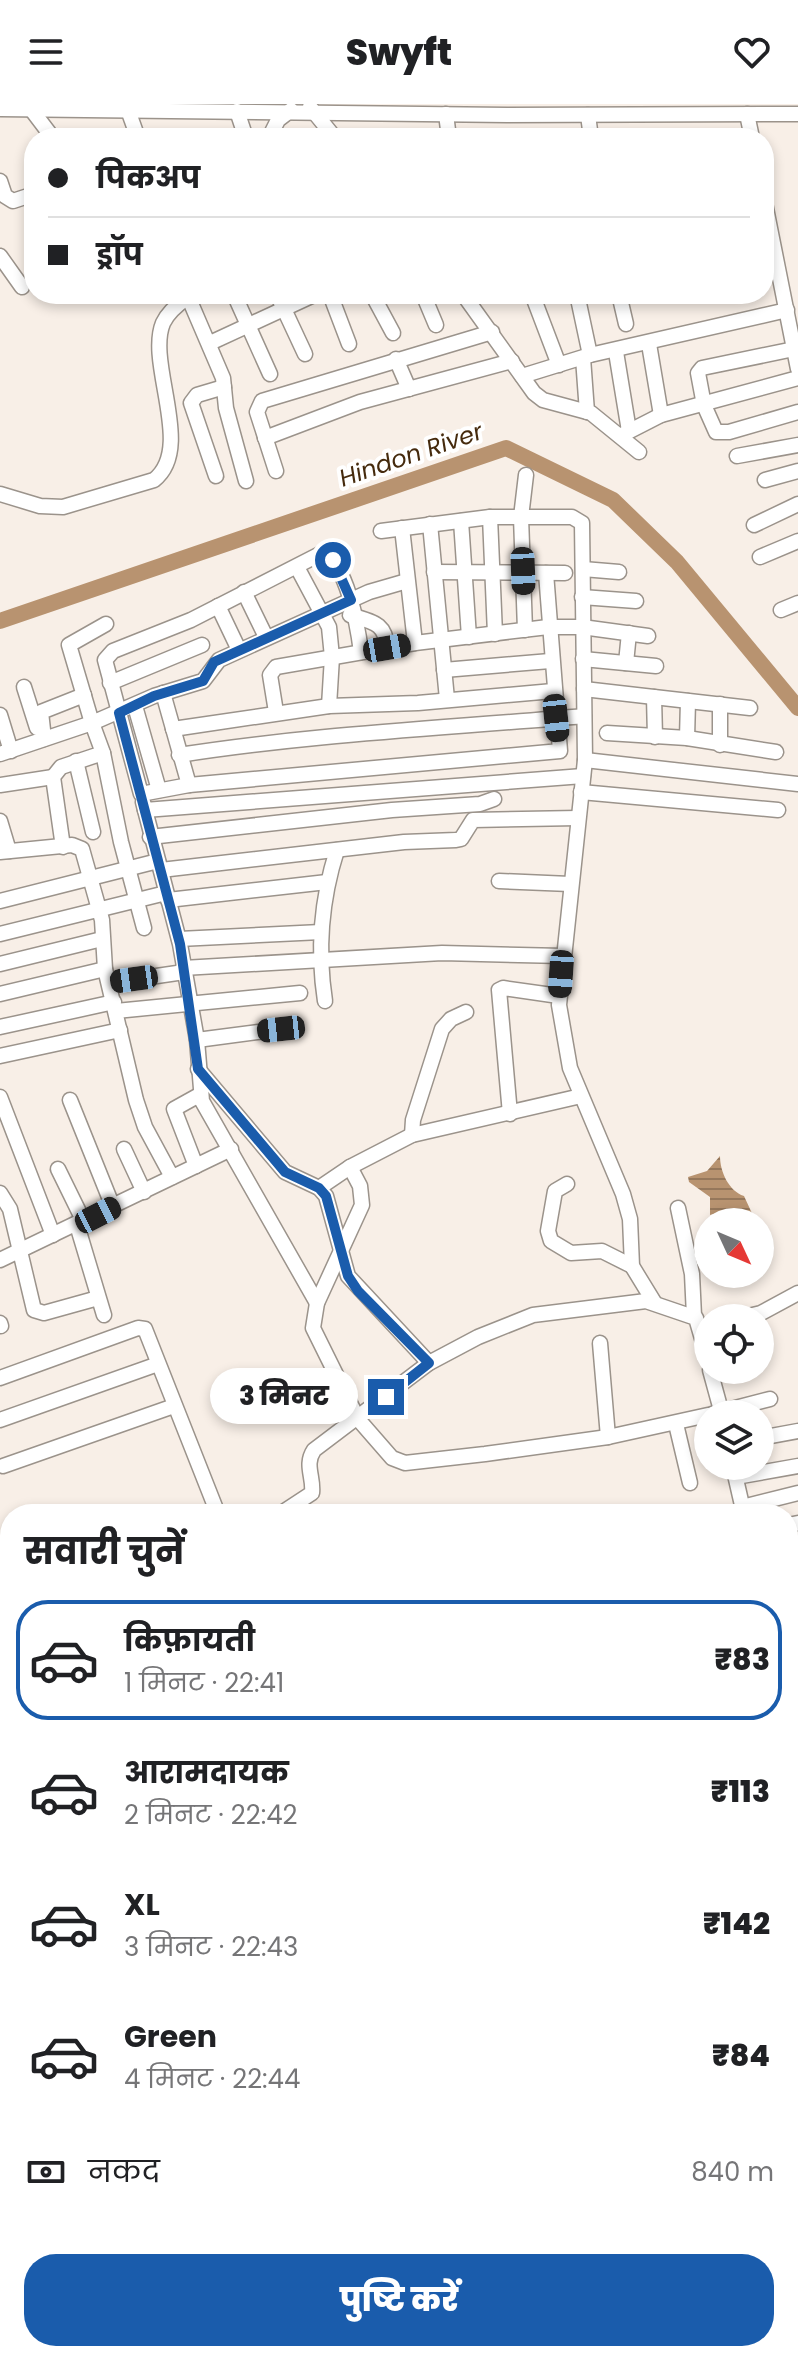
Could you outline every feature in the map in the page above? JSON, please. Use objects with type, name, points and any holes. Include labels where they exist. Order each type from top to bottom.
[{"type":"street","points":[[18,107],[42,128]]},
{"type":"street","points":[[0,109],[237,111],[310,108],[446,114],[484,109],[588,115],[798,114]]},
{"type":"street","points":[[310,108],[327,128]]},
{"type":"street","points":[[128,110],[134,128]]},
{"type":"street","points":[[274,128],[278,120],[291,110]]},
{"type":"street","points":[[237,111],[243,128]]},
{"type":"street","points":[[446,114],[448,128]]},
{"type":"street","points":[[747,114],[750,128]]},
{"type":"street","points":[[588,115],[590,128]]},
{"type":"street","points":[[0,181],[5,196],[13,201],[24,197]]},
{"type":"street","points":[[0,256],[22,287]]},
{"type":"street","points":[[774,278],[787,310],[796,357],[702,368],[698,373],[712,427],[721,433],[798,412]]},
{"type":"street","points":[[0,494],[40,506],[63,507],[154,480],[164,473],[171,443],[161,330],[177,304]]},
{"type":"street","points":[[192,304],[210,343],[224,387],[226,408],[246,481]]},
{"type":"street","points":[[239,304],[270,374]]},
{"type":"street","points":[[282,304],[305,354]]},
{"type":"street","points":[[210,343],[295,304]]},
{"type":"street","points":[[334,304],[349,344]]},
{"type":"street","points":[[377,304],[393,333]]},
{"type":"street","points":[[427,304],[436,325]]},
{"type":"street","points":[[471,304],[543,400],[587,412],[624,434],[639,452]]},
{"type":"street","points":[[536,304],[559,365]]},
{"type":"street","points":[[578,304],[586,356],[587,412]]},
{"type":"street","points":[[621,304],[626,324]]},
{"type":"street","points":[[522,376],[586,356],[616,352],[787,310]]},
{"type":"street","points":[[276,471],[257,412],[262,401],[492,332]]},
{"type":"street","points":[[649,344],[661,415]]},
{"type":"street","points":[[616,352],[624,434]]},
{"type":"street","points":[[396,359],[409,389]]},
{"type":"street","points":[[265,438],[340,409],[512,361]]},
{"type":"street","points":[[624,434],[661,415],[798,378]]},
{"type":"street","points":[[216,476],[191,403],[197,395],[224,387]]},
{"type":"street","points":[[737,456],[798,445]]},
{"type":"street","points":[[765,480],[798,471]]},
{"type":"street","points":[[525,630],[521,517],[526,475]]},
{"type":"street","points":[[754,525],[798,504]]},
{"type":"street","points":[[490,517],[495,634]]},
{"type":"street","points":[[381,531],[490,517],[580,520],[585,755],[559,996],[566,1055],[623,1194],[630,1219],[632,1266],[654,1302]]},
{"type":"street","points":[[461,521],[469,637]]},
{"type":"street","points":[[430,524],[447,699]]},
{"type":"street","points":[[402,528],[415,643]]},
{"type":"street","points":[[760,557],[798,541]]},
{"type":"street","points":[[317,1303],[209,1115],[201,1094],[197,1040],[179,939],[105,660],[113,651],[191,620],[316,555],[328,554],[357,617],[361,652]]},
{"type":"street","points":[[297,567],[326,611],[332,657],[329,706]]},
{"type":"street","points":[[583,569],[619,572]]},
{"type":"street","points":[[434,572],[565,573]]},
{"type":"street","points":[[546,573],[550,661],[560,751]]},
{"type":"street","points":[[0,715],[6,752],[203,681],[212,665],[239,650],[351,600],[407,581]]},
{"type":"street","points":[[244,592],[266,637]]},
{"type":"street","points":[[582,597],[636,601]]},
{"type":"street","points":[[781,610],[798,603]]},
{"type":"street","points":[[218,606],[239,650]]},
{"type":"street","points":[[326,611],[357,617],[384,628],[387,648]]},
{"type":"street","points":[[191,620],[212,665]]},
{"type":"street","points":[[106,624],[69,645],[103,753],[118,828],[144,928]]},
{"type":"street","points":[[276,712],[272,671],[332,657],[415,643],[548,627],[582,627],[648,636]]},
{"type":"street","points":[[626,663],[629,633]]},
{"type":"street","points":[[110,683],[202,645]]},
{"type":"street","points":[[583,659],[656,666]]},
{"type":"street","points":[[444,670],[550,661]]},
{"type":"street","points":[[24,687],[42,739]]},
{"type":"street","points":[[584,689],[750,708]]},
{"type":"street","points":[[173,729],[329,706],[418,703],[553,691]]},
{"type":"street","points":[[163,693],[189,785]]},
{"type":"street","points":[[42,739],[41,712],[84,695]]},
{"type":"street","points":[[654,697],[655,737]]},
{"type":"street","points":[[687,738],[688,701]]},
{"type":"street","points":[[418,703],[422,732]]},
{"type":"street","points":[[399,704],[400,733]]},
{"type":"street","points":[[720,704],[720,745]]},
{"type":"street","points":[[135,706],[159,790]]},
{"type":"street","points":[[179,755],[274,740],[422,732],[584,716]]},
{"type":"street","points":[[607,733],[687,738],[776,752]]},
{"type":"street","points":[[141,794],[189,785],[392,764],[560,751],[798,784]]},
{"type":"street","points":[[63,847],[53,777],[56,770],[103,753]]},
{"type":"street","points":[[76,761],[93,832]]},
{"type":"street","points":[[392,764],[392,810]]},
{"type":"street","points":[[323,773],[330,816]]},
{"type":"street","points":[[0,785],[53,777]]},
{"type":"street","points":[[145,810],[392,792],[492,792],[582,784],[778,810]]},
{"type":"street","points":[[150,837],[330,816],[480,804],[492,792]]},
{"type":"street","points":[[492,792],[502,818]]},
{"type":"street","points":[[0,901],[159,866],[456,840],[461,839],[473,820],[578,818]]},
{"type":"street","points":[[0,821],[5,852],[78,845],[93,832],[118,828]]},
{"type":"street","points":[[78,845],[84,854],[88,881],[98,909],[107,976],[140,1114],[172,1177]]},
{"type":"street","points":[[325,1001],[319,962],[321,932],[327,882],[337,850]]},
{"type":"street","points":[[499,881],[570,884]]},
{"type":"street","points":[[0,934],[137,899],[327,882]]},
{"type":"street","points":[[179,939],[321,932]]},
{"type":"street","points":[[0,964],[102,939]]},
{"type":"street","points":[[0,994],[107,976],[183,970],[442,953],[563,956]]},
{"type":"street","points":[[510,1114],[499,990],[559,996]]},
{"type":"street","points":[[0,1027],[115,1006],[300,993]]},
{"type":"street","points":[[412,1135],[413,1120],[442,1029],[451,1019],[466,1012]]},
{"type":"street","points":[[197,1040],[281,1029]]},
{"type":"street","points":[[0,1056],[120,1030]]},
{"type":"street","points":[[198,1069],[285,1172],[319,1188],[329,1203],[339,1251],[348,1276],[358,1291],[429,1363]]},
{"type":"street","points":[[196,1166],[174,1109],[201,1094]]},
{"type":"street","points":[[319,1188],[350,1167],[412,1135],[581,1096]]},
{"type":"street","points":[[0,1097],[53,1235]]},
{"type":"street","points":[[70,1100],[113,1207]]},
{"type":"street","points":[[124,1149],[144,1192]]},
{"type":"street","points":[[0,1260],[231,1149]]},
{"type":"street","points":[[350,1167],[360,1186],[362,1205],[317,1303],[313,1328],[358,1419],[392,1458],[405,1463],[608,1437],[694,1420]]},
{"type":"street","points":[[58,1169],[80,1224],[104,1315]]},
{"type":"street","points":[[567,1184],[555,1191],[548,1231],[551,1241],[571,1253],[602,1251],[632,1266]]},
{"type":"street","points":[[0,1193],[10,1209],[22,1251],[32,1307],[37,1312],[98,1298]]},
{"type":"street","points":[[678,1208],[698,1304]]},
{"type":"street","points":[[774,1306],[798,1293]]},
{"type":"street","points":[[295,1504],[312,1493],[313,1483],[308,1466],[314,1450],[429,1363],[478,1337],[533,1315],[654,1302],[694,1320]]},
{"type":"street","points":[[0,1378],[138,1328],[149,1335],[214,1504]]},
{"type":"street","points":[[600,1343],[608,1437]]},
{"type":"street","points":[[0,1420],[158,1364]]},
{"type":"street","points":[[3,1466],[174,1406]]},
{"type":"street","points":[[676,1424],[690,1483]]},
{"type":"street","points":[[774,1435],[798,1431]]},
{"type":"street","points":[[774,1468],[798,1466]]},
{"type":"street","points":[[737,1480],[742,1504]]},
{"type":"street","points":[[762,1504],[798,1493]]},
{"type":"shaded area","points":[[720,1156],[726,1180],[744,1196],[750,1208],[710,1208],[710,1197],[689,1182],[688,1177],[707,1171]]},
{"type":"waterway","name":"Hindon River","points":[[0,621],[506,448],[613,500],[677,562],[798,708]]},
{"type":"route","points":[[333,560],[351,600],[214,662],[209,676],[203,681],[154,696],[119,713],[180,944],[197,1040],[198,1069],[285,1172],[319,1188],[326,1196],[334,1235],[348,1276],[358,1291],[429,1363],[386,1397]]}]
